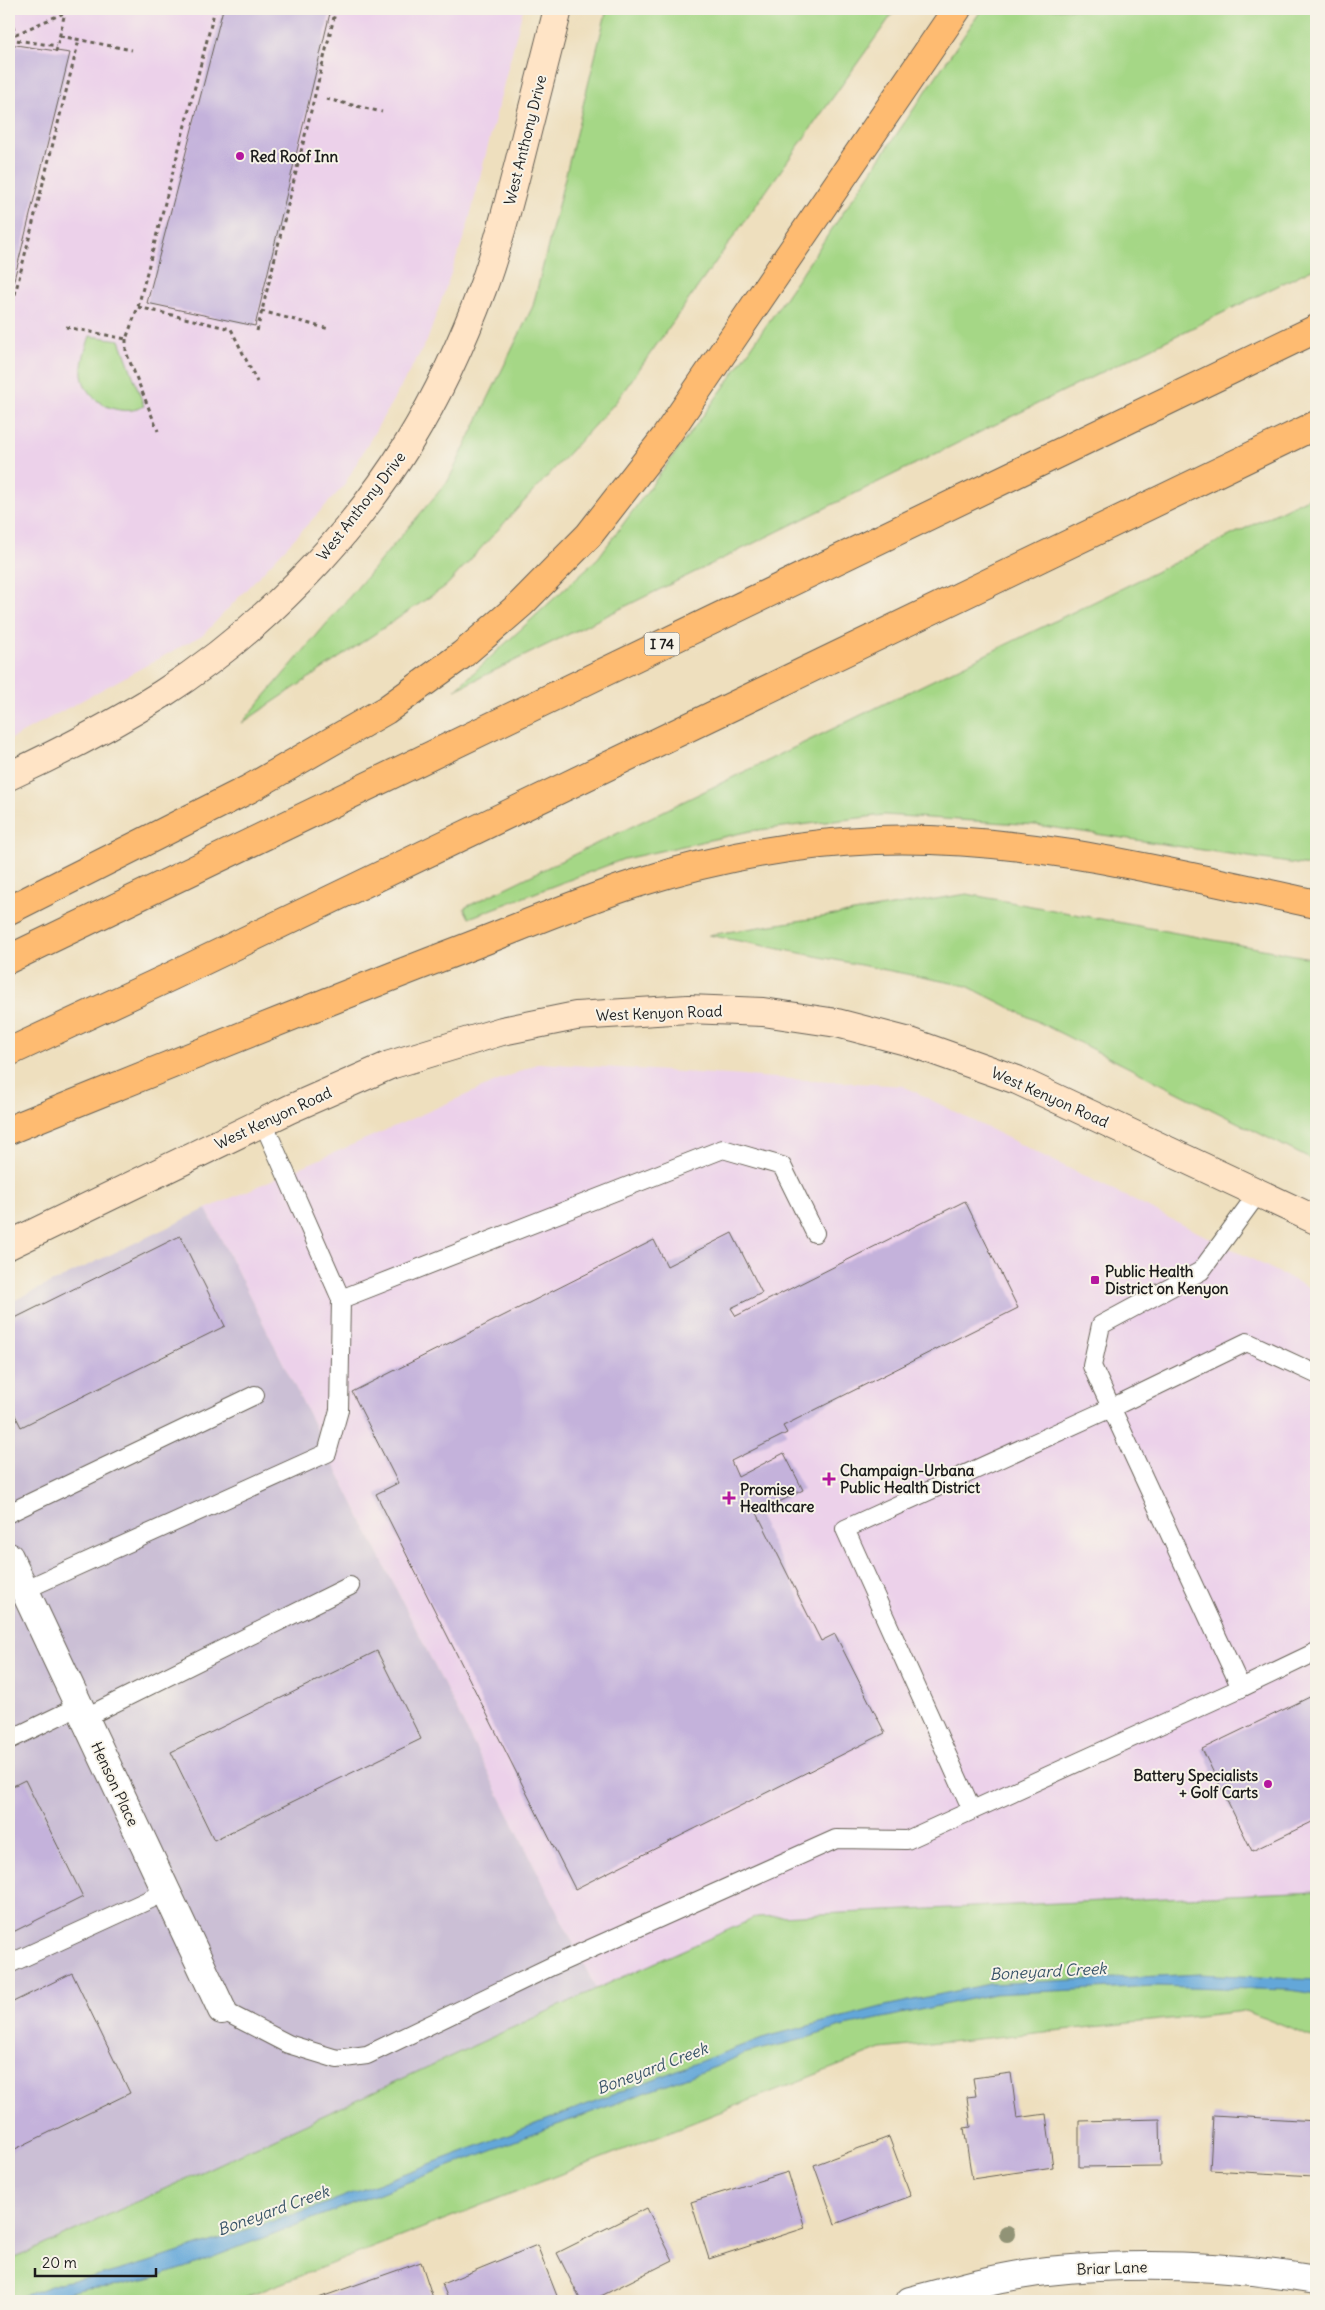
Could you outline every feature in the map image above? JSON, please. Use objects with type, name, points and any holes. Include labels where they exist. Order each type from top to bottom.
[{"type":"highway","points":[[9,910],[249,789],[386,710],[462,655],[521,604],[589,535],[666,436],[957,9]]},
{"type":"highway","name":"I 74","points":[[9,959],[1316,328]]},
{"type":"highway","points":[[9,1052],[1316,426]]},
{"type":"highway","points":[[9,1130],[302,1012],[631,884],[688,868],[794,847],[877,840],[972,842],[1055,851],[1166,871],[1316,904]]},
{"type":"street","name":"West Anthony Drive","points":[[9,776],[67,749],[163,694],[237,640],[312,569],[368,501],[408,444],[456,354],[484,285],[508,208],[558,9]]},
{"type":"street","name":"West Kenyon Road","points":[[9,1245],[263,1122],[390,1065],[502,1031],[576,1016],[688,1009],[763,1012],[837,1023],[910,1042],[1008,1077],[1316,1220]]},
{"type":"street","name":"Henson Place","points":[[9,1557],[222,2010]]},
{"type":"street","name":"Briar Lane","points":[[910,2301],[965,2286],[1046,2271],[1135,2266],[1230,2268],[1316,2280]]},
{"type":"lane","points":[[24,1590],[327,1453],[339,1410],[341,1299],[263,1122]]},
{"type":"lane","points":[[341,1299],[722,1149],[782,1166],[815,1233]]},
{"type":"lane","points":[[1241,1688],[1092,1366],[1101,1324],[1201,1271],[1258,1193]]},
{"type":"lane","points":[[972,1810],[845,1529],[1111,1408],[1247,1342],[1316,1374]]},
{"type":"lane","points":[[9,1514],[255,1395]]},
{"type":"lane","points":[[9,1740],[82,1712],[350,1586]]},
{"type":"lane","points":[[222,2010],[288,2044],[337,2059],[368,2055],[552,1966],[836,1839],[907,1840],[1316,1652]]},
{"type":"lane","points":[[9,1964],[166,1892]]},
{"type":"path","points":[[9,19],[16,34],[73,9]]},
{"type":"path","points":[[158,431],[126,352],[126,338],[138,307],[215,9]]},
{"type":"path","points":[[257,330],[336,9]]},
{"type":"path","points":[[56,52],[65,12]]},
{"type":"path","points":[[60,36],[132,50]]},
{"type":"path","points":[[9,39],[57,46]]},
{"type":"path","points":[[9,318],[79,40]]},
{"type":"path","points":[[326,99],[382,112]]},
{"type":"path","points":[[138,307],[231,329],[257,382]]},
{"type":"path","points":[[261,311],[329,329]]},
{"type":"path","points":[[66,327],[126,338]]},
{"type":"shaded area","points":[[9,9],[523,9],[467,228],[427,341],[343,487],[204,634],[9,740]]},
{"type":"shaded area","name":"Champaign-Urbana Public Health District","points":[[539,1063],[903,1086],[1316,1291],[1316,1891],[757,1917],[596,1989],[206,1209]]},
{"type":"shaded area","points":[[206,1209],[596,1989],[9,2261],[9,1303]]},
{"type":"green space","points":[[607,9],[896,9],[615,403],[446,586],[242,723],[448,481],[533,306]]},
{"type":"green space","points":[[982,9],[1316,9],[1316,267],[455,690],[598,558],[727,383]]},
{"type":"green space","points":[[90,336],[120,340],[144,406],[135,410],[115,409],[96,400],[89,393],[84,384],[82,369]]},
{"type":"green space","points":[[1316,494],[1316,867],[1036,825],[884,815],[750,831],[624,859],[469,918],[464,908]]},
{"type":"green space","points":[[967,894],[1316,959],[1316,1162],[967,986],[709,935]]},
{"type":"green space","points":[[1316,1891],[1316,2039],[1246,2011],[881,2049],[236,2301],[9,2301],[9,2261],[596,1989],[757,1917]]},
{"type":"water","points":[[1201,1974],[1315,1980],[1316,1994],[1289,1990],[1155,1986],[994,1994],[841,2027],[800,2040],[743,2054],[718,2066],[546,2129],[190,2266],[149,2279],[121,2285],[86,2288],[36,2301],[9,2301],[62,2282],[99,2276],[146,2263],[319,2206],[762,2038],[885,2006],[989,1984]]},
{"type":"building","name":"Red Roof Inn","points":[[223,9],[331,9],[255,326],[147,303]]},
{"type":"building","points":[[9,44],[70,53],[9,300]]},
{"type":"building","points":[[965,1201],[1018,1308],[783,1426],[787,1433],[731,1461],[738,1477],[784,1453],[803,1490],[757,1513],[821,1641],[835,1634],[885,1733],[575,1889],[376,1494],[398,1483],[352,1392],[654,1240],[667,1266],[732,1233],[762,1293],[731,1308],[736,1316]]},
{"type":"building","points":[[180,1236],[225,1326],[21,1427],[9,1403],[9,1321]]},
{"type":"building","points":[[377,1651],[421,1739],[214,1840],[171,1752]]},
{"type":"building","name":"Battery Specialists + Golf Carts","points":[[1316,1694],[1316,1820],[1252,1851],[1202,1749]]},
{"type":"building","points":[[25,1780],[83,1897],[9,1934],[9,1788]]},
{"type":"building","points":[[72,1973],[130,2093],[9,2152],[9,2004]]},
{"type":"building","points":[[1011,2073],[1017,2118],[1046,2114],[1053,2167],[972,2179],[964,2128],[971,2127],[967,2097],[976,2096],[973,2078]]},
{"type":"building","points":[[1213,2115],[1316,2121],[1313,2176],[1210,2170]]},
{"type":"building","points":[[1160,2119],[1161,2166],[1079,2167],[1079,2121]]},
{"type":"building","points":[[889,2137],[911,2196],[835,2224],[814,2165]]},
{"type":"building","points":[[788,2172],[805,2228],[709,2259],[691,2202]]},
{"type":"building","points":[[647,2208],[673,2260],[591,2301],[581,2301],[557,2253]]},
{"type":"building","points":[[537,2245],[559,2301],[449,2301],[442,2284]]},
{"type":"building","points":[[421,2262],[434,2301],[310,2301]]},
{"type":"place","name":"Red Roof Inn","points":[[240,156]]},
{"type":"place","name":"Public Health District on Kenyon","points":[[1095,1280]]},
{"type":"place","name":"Champaign-Urbana Public Health District","points":[[829,1479]]},
{"type":"place","name":"Promise Healthcare","points":[[729,1498]]},
{"type":"place","name":"Battery Specialists + Golf Carts","points":[[1268,1784]]},
{"type":"water label","name":"Boneyard Creek","points":[[1048,1971]]},
{"type":"water label","name":"Boneyard Creek","points":[[652,2068]]},
{"type":"water label","name":"Boneyard Creek","points":[[273,2210]]}]
